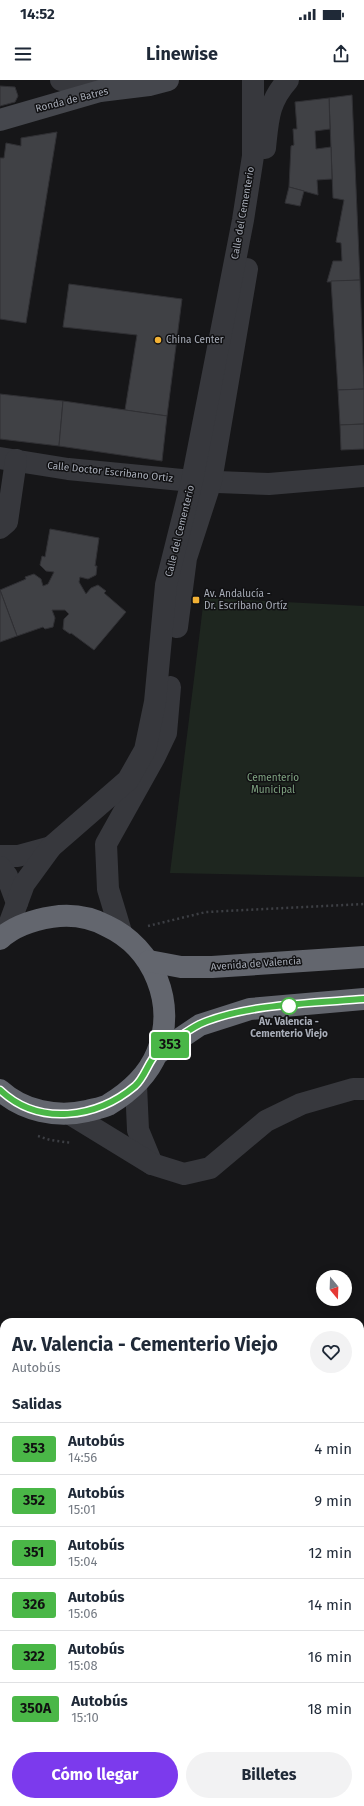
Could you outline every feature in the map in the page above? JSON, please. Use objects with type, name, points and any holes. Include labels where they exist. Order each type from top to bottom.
[{"type":"highway","points":[[0,1090],[8,1098],[39,1112],[72,1115],[106,1106],[136,1085],[157,1054],[164,1022],[162,990],[149,961],[137,945],[121,932],[94,919],[64,915],[34,920],[3,936]]},
{"type":"highway","name":"Avenida de Valencia","points":[[149,961],[181,967],[212,967],[364,957]]},
{"type":"highway","points":[[157,1054],[200,1025],[250,1010],[364,999]]},
{"type":"street","points":[[61,80],[100,91]]},
{"type":"street","name":"Ronda de Batres","points":[[0,120],[100,91],[149,85],[168,80]]},
{"type":"street","name":"Calle del Cementerio","points":[[3,936],[24,884],[50,847],[128,780],[145,750],[155,702],[166,585],[202,481],[252,164],[254,80]]},
{"type":"street","name":"Calle del Cementerio","points":[[121,932],[108,889],[106,844],[154,758],[166,733],[178,617],[186,558],[263,177],[269,112],[281,88],[288,80]]},
{"type":"street","points":[[0,528],[7,522],[8,459]]},
{"type":"street","name":"Calle Doctor Escribano Ortiz","points":[[8,459],[68,469],[202,481],[269,484],[364,476]]},
{"type":"street","points":[[0,856],[18,856],[50,847]]},
{"type":"street","points":[[0,867],[7,876],[17,903]]},
{"type":"street","points":[[136,1085],[138,1130],[152,1164]]},
{"type":"street","points":[[72,1115],[152,1164],[184,1174],[210,1168],[266,1121],[301,1104],[353,1089],[364,1089]]},
{"type":"path","points":[[121,932],[206,912],[364,904]]},
{"type":"green space","name":"Cementerio Municipal","points":[[204,598],[364,606],[364,877],[170,873]]},
{"type":"building","points":[[0,86],[15,87],[18,96],[15,102],[0,106]]},
{"type":"building","points":[[352,95],[360,280],[327,282],[333,261],[342,261],[341,243],[336,242],[344,200],[333,198],[329,98]]},
{"type":"building","points":[[329,98],[330,129],[315,131],[316,149],[331,147],[332,179],[317,180],[318,195],[289,187],[291,146],[294,145],[293,129],[297,129],[295,102]]},
{"type":"building","points":[[57,132],[26,323],[0,319],[0,158],[4,158],[6,143],[21,146],[21,138]]},
{"type":"building","points":[[289,187],[304,191],[300,206],[285,203]]},
{"type":"building","points":[[360,280],[364,389],[338,390],[331,281]]},
{"type":"building","points":[[69,284],[182,299],[167,416],[125,410],[137,335],[63,327]]},
{"type":"building","points":[[364,389],[364,424],[340,425],[338,390]]},
{"type":"building","points":[[0,394],[63,401],[59,446],[0,439]]},
{"type":"building","points":[[63,401],[167,416],[162,461],[59,446]]},
{"type":"building","points":[[364,424],[364,449],[341,450],[340,425]]},
{"type":"building","points":[[50,529],[99,538],[95,566],[97,566],[96,575],[88,579],[80,577],[79,582],[86,594],[91,588],[98,585],[106,591],[104,593],[126,612],[94,650],[63,629],[64,619],[69,614],[65,610],[52,610],[55,618],[53,627],[45,629],[43,627],[17,636],[0,590],[34,574],[41,579],[43,586],[48,584],[54,572],[46,571],[40,565],[42,556],[45,557]]},
{"type":"building","points":[[0,590],[17,636],[0,642]]},
{"type":"bus line","name":"353","points":[[0,1090],[8,1098],[39,1112],[72,1115],[106,1106],[136,1085],[157,1054],[200,1025],[250,1010],[364,999]]},
{"type":"place","name":"China Center","points":[[158,340]]},
{"type":"place","name":"Av. Andalucía - Dr. Escribano Ortíz","points":[[196,600]]},
{"type":"place","name":"Av. Valencia - Cementerio Viejo","points":[[289,1006]]}]
